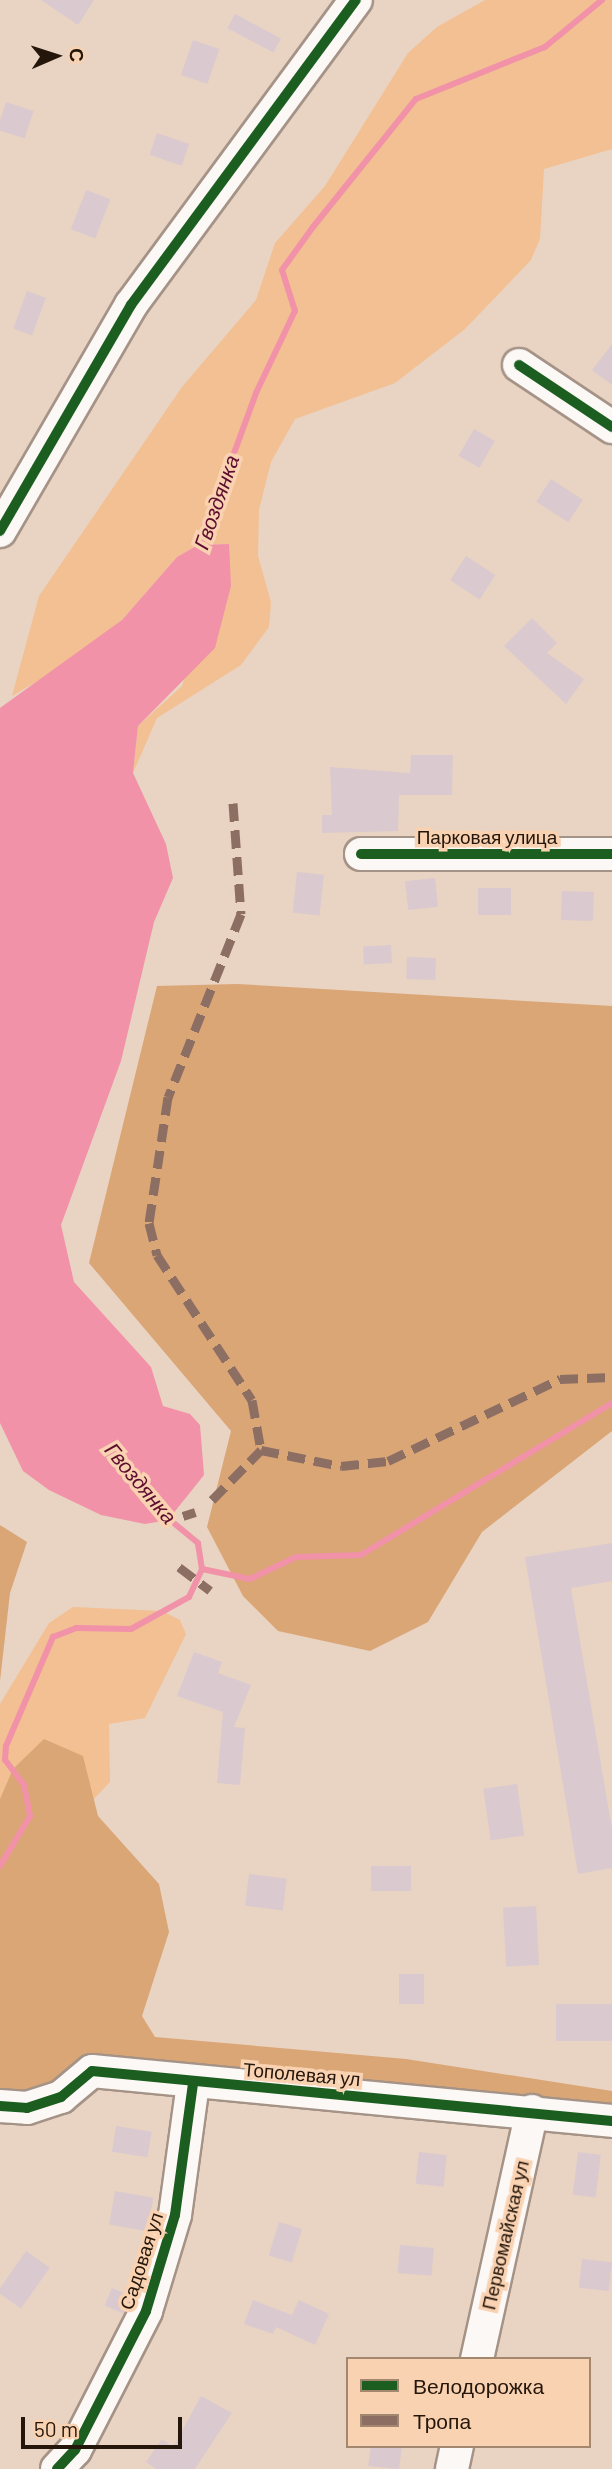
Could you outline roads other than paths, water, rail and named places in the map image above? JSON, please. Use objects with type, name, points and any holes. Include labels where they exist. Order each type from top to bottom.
[{"type":"street","points":[[0,531],[131,305],[356,0]]},
{"type":"street","points":[[519,365],[612,427]]},
{"type":"street","name":"Парковая улица","points":[[361,854],[612,854]]},
{"type":"street","name":"Тополевая ул","points":[[0,2106],[27,2108],[61,2097],[92,2071],[193,2084],[532,2111],[612,2121]]},
{"type":"street","name":"Садовая ул","points":[[57,2469],[75,2450],[146,2311],[175,2215],[193,2084]]},
{"type":"street","name":"Первомайская ул","points":[[477,2357],[532,2111]]},
{"type":"street","points":[[452,2469],[457,2448]]},
{"type":"water","points":[[229,544],[231,586],[215,648],[138,726],[133,773],[166,844],[173,878],[154,922],[121,1061],[61,1225],[74,1282],[151,1367],[163,1406],[190,1414],[200,1425],[204,1475],[168,1520],[145,1524],[101,1515],[49,1490],[23,1471],[0,1423],[0,708],[122,620],[177,557],[198,545]]},
{"type":"waterway","name":"Гвоздянка","points":[[198,551],[256,393],[295,311],[282,270],[313,227],[416,99],[545,47],[602,0]]},
{"type":"waterway","points":[[202,1569],[250,1579],[296,1557],[361,1555],[612,1403]]},
{"type":"waterway","name":"Гвоздянка","points":[[0,1866],[30,1816],[24,1785],[5,1760],[6,1746],[53,1637],[76,1628],[131,1629],[189,1597],[202,1569],[198,1543],[164,1515]]}]
